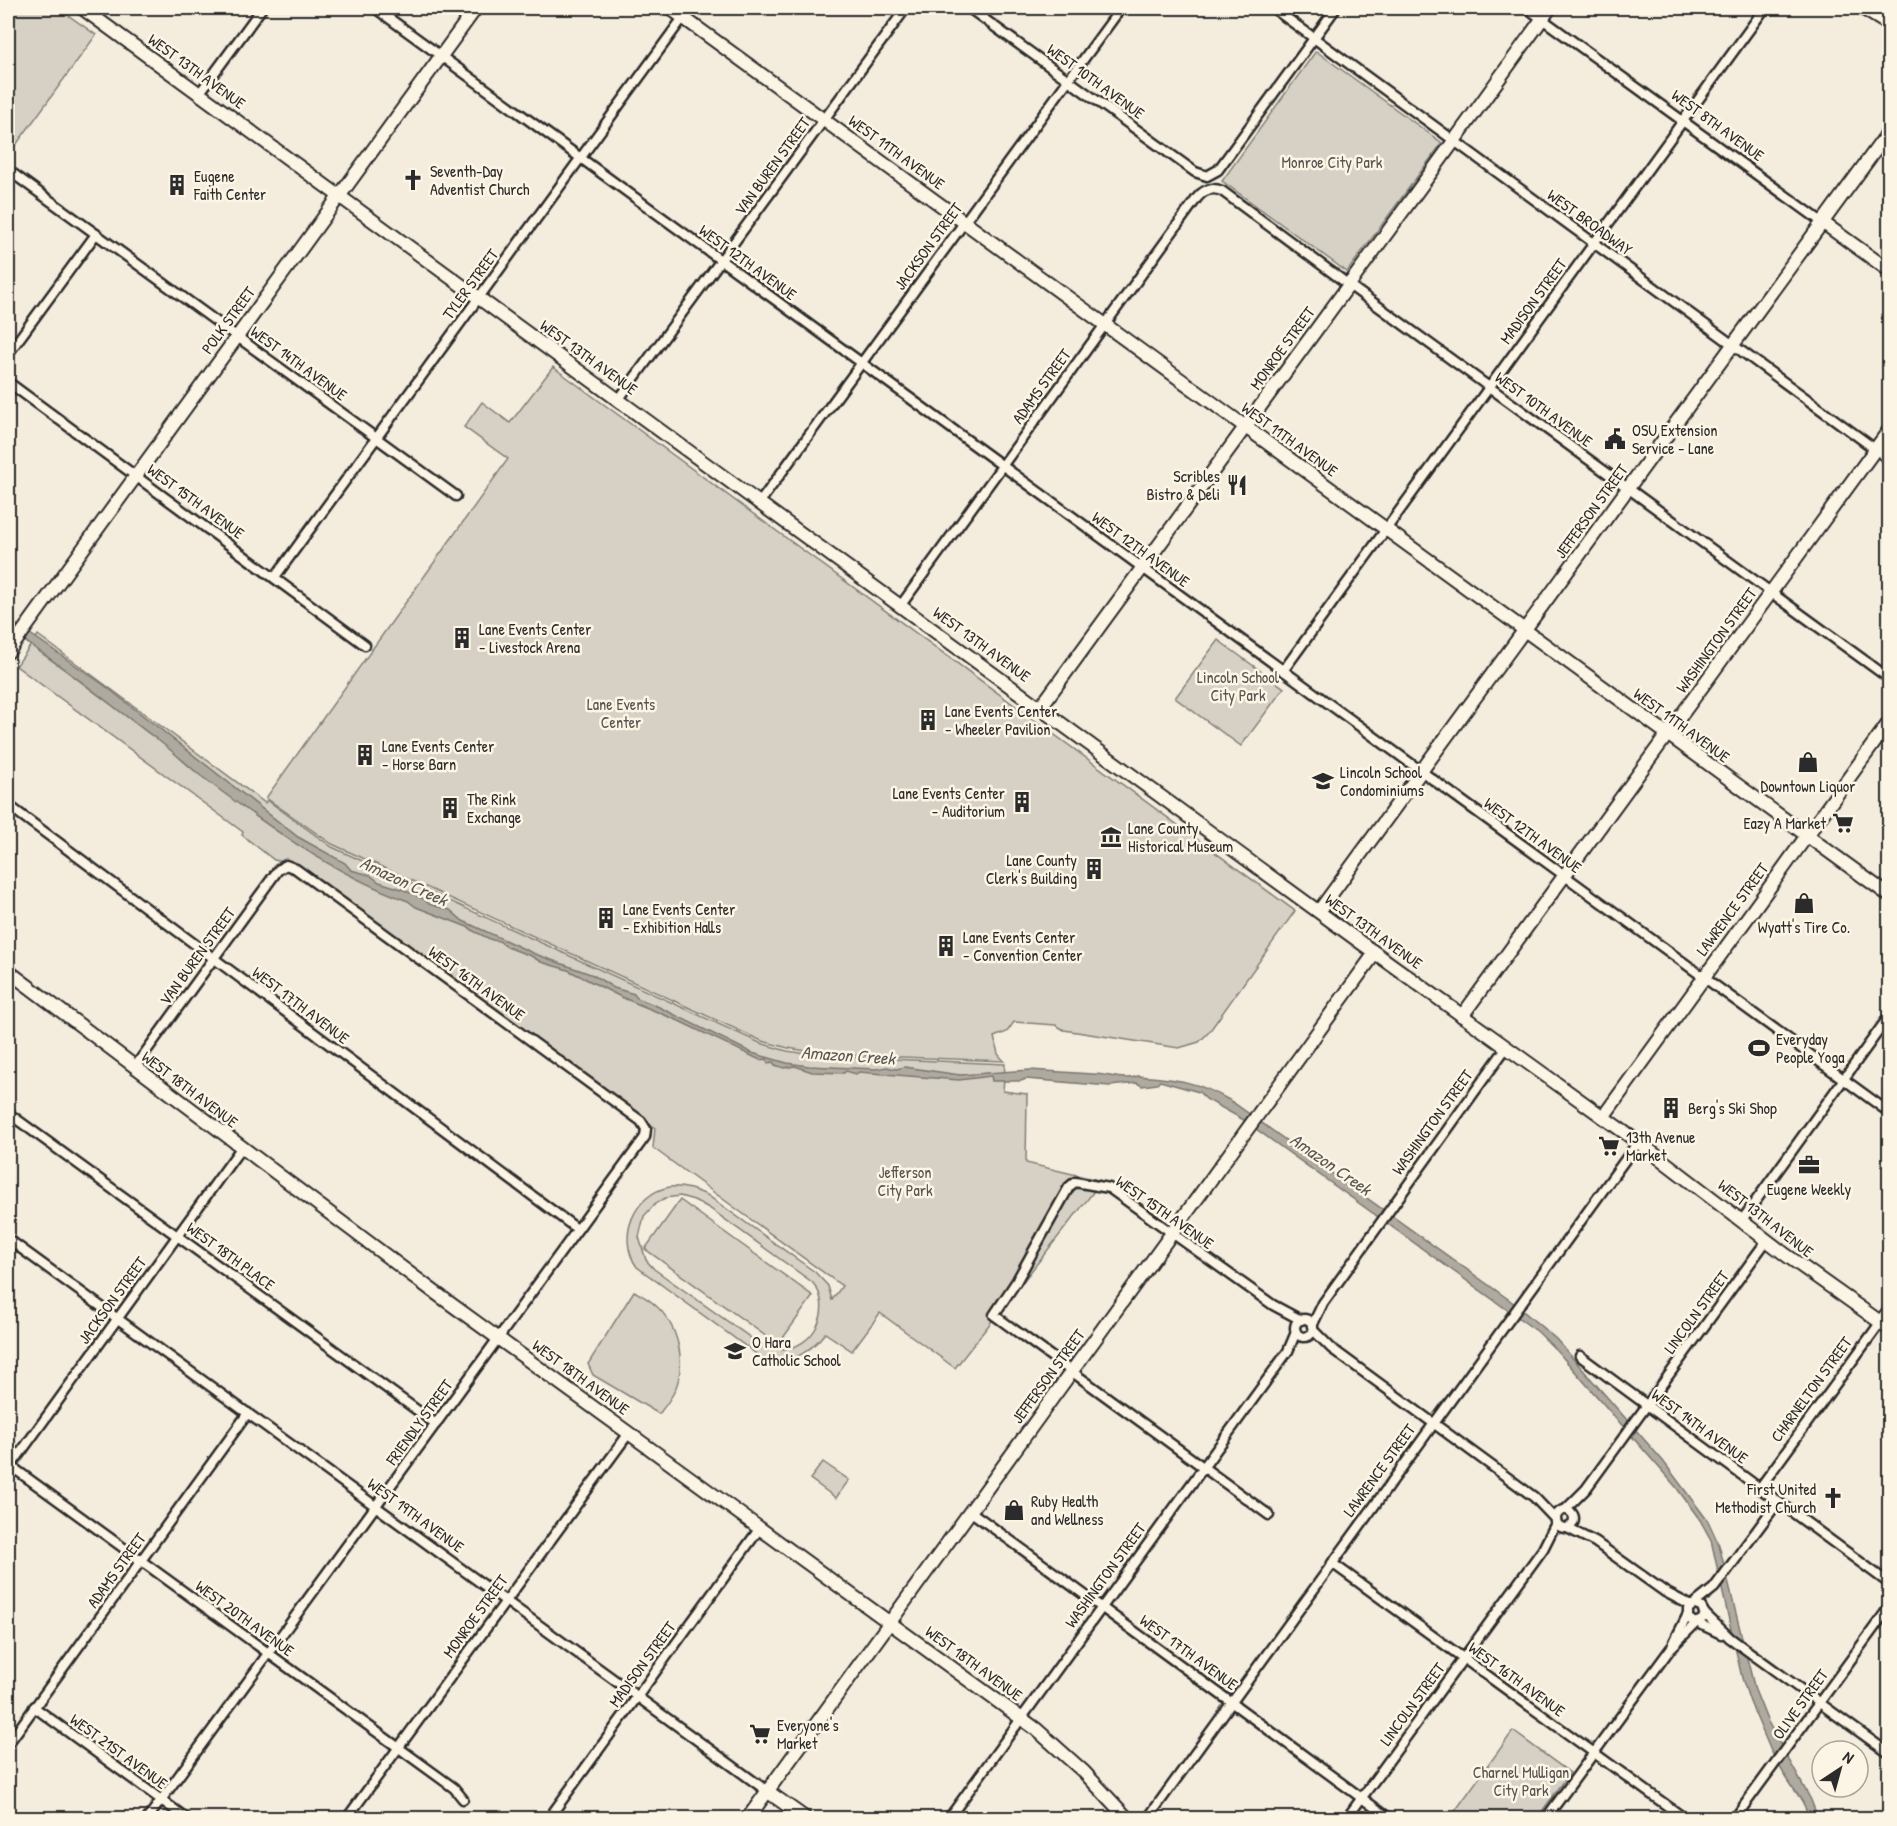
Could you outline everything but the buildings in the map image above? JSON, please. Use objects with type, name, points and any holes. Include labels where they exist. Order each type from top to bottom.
[{"type":"main road","name":"WEST 13TH AVENUE","points":[[82,8],[1375,953],[1638,1142],[1885,1326]]},
{"type":"main road","name":"POLK STREET","points":[[8,652],[476,8]]},
{"type":"main road","name":"WEST 11TH AVENUE","points":[[670,8],[687,12],[824,120],[1890,897]]},
{"type":"main road","name":"MONROE STREET","points":[[1040,708],[1550,8]]},
{"type":"main road","points":[[1864,8],[1890,24]]},
{"type":"main road","name":"JEFFERSON STREET","points":[[1319,911],[1890,130]]},
{"type":"main road","name":"WEST 8TH AVENUE","points":[[1822,222],[1890,271]]},
{"type":"main road","name":"WASHINGTON STREET","points":[[1462,1016],[1890,429]]},
{"type":"main road","name":"LAWRENCE STREET","points":[[1603,1117],[1890,721]]},
{"type":"main road","name":"JEFFERSON STREET","points":[[748,1818],[1375,953]]},
{"type":"main road","name":"WEST 18TH AVENUE","points":[[8,971],[134,1068],[498,1339],[1021,1718],[1067,1755],[1127,1818]]},
{"type":"main road","name":"CHARNELTON STREET","points":[[1885,1326],[1890,1310]]},
{"type":"main road","name":"WEST 19TH AVENUE","points":[[767,1791],[805,1818]]},
{"type":"street","points":[[200,94],[262,8]]},
{"type":"street","name":"WEST 12TH AVENUE","points":[[375,8],[1890,1113]]},
{"type":"street","name":"VAN BUREN STREET","points":[[619,399],[722,262],[906,8]]},
{"type":"street","name":"WEST 10TH AVENUE","points":[[969,8],[1195,172],[1207,176],[1218,170],[1314,38]]},
{"type":"street","name":"JACKSON STREET","points":[[760,502],[1121,8]]},
{"type":"street","name":"WEST BROADWAY","points":[[1272,8],[1890,460]]},
{"type":"street","points":[[1314,38],[1336,8]]},
{"type":"street","name":"WEST 8TH AVENUE","points":[[1527,8],[1822,222]]},
{"type":"street","name":"MADISON STREET","points":[[1283,671],[1765,8]]},
{"type":"street","name":"TYLER STREET","points":[[274,577],[687,12]]},
{"type":"street","name":"WEST 14TH AVENUE","points":[[8,170],[456,496]]},
{"type":"street","name":"WEST 10TH AVENUE","points":[[1210,189],[1222,191],[1890,679]]},
{"type":"street","name":"ADAMS STREET","points":[[901,605],[1197,198],[1210,189]]},
{"type":"street","points":[[8,354],[96,234]]},
{"type":"street","name":"WEST 15TH AVENUE","points":[[8,382],[366,645]]},
{"type":"street","name":"WEST 17TH AVENUE","points":[[8,805],[577,1229]]},
{"type":"street","name":"VAN BUREN STREET","points":[[134,1068],[278,870],[286,865]]},
{"type":"street","name":"WEST 16TH AVENUE","points":[[286,865],[296,869],[622,1107],[641,1121],[646,1129]]},
{"type":"street","points":[[1742,1220],[1890,1015]]},
{"type":"street","name":"WASHINGTON STREET","points":[[949,1818],[1288,1351],[1309,1332],[1323,1303],[1506,1048]]},
{"type":"street","name":"WEST 18TH PLACE","points":[[8,1113],[436,1424]]},
{"type":"street","name":"FRIENDLY STREET","points":[[148,1818],[645,1137],[646,1129]]},
{"type":"street","name":"LAWRENCE STREET","points":[[1148,1818],[1638,1142]]},
{"type":"street","name":"JACKSON STREET","points":[[8,1466],[241,1148]]},
{"type":"street","name":"WEST 15TH AVENUE","points":[[1071,1371],[994,1315],[1016,1282],[1069,1187],[1075,1182],[1109,1188],[1273,1305],[1303,1320]]},
{"type":"street","name":"WEST 19TH AVENUE","points":[[8,1239],[767,1791]]},
{"type":"street","name":"LINCOLN STREET","points":[[1564,1510],[1586,1489],[1767,1240]]},
{"type":"street","name":"WASHINGTON STREET","points":[[1303,1320],[1323,1303]]},
{"type":"street","name":"WEST 15TH AVENUE","points":[[1273,1305],[1296,1330]]},
{"type":"street","points":[[1303,1320],[1310,1322],[1309,1332],[1299,1336],[1296,1330],[1297,1323],[1303,1320]]},
{"type":"street","name":"CHARNELTON STREET","points":[[1759,1489],[1885,1326]]},
{"type":"street","name":"WASHINGTON STREET","points":[[1288,1351],[1296,1330]]},
{"type":"street","points":[[1309,1332],[1534,1497],[1560,1527],[1595,1542],[1665,1592],[1700,1606],[1730,1638],[1890,1754]]},
{"type":"street","name":"WEST 14TH AVENUE","points":[[1580,1356],[1890,1584]]},
{"type":"street","points":[[1071,1371],[1269,1515]]},
{"type":"street","name":"ADAMS STREET","points":[[8,1744],[248,1413]]},
{"type":"street","name":"MONROE STREET","points":[[347,1818],[629,1433]]},
{"type":"street","name":"WEST 20TH AVENUE","points":[[8,1466],[454,1788],[463,1799]]},
{"type":"street","name":"LINCOLN STREET","points":[[1574,1518],[1586,1489]]},
{"type":"street","points":[[1534,1497],[1571,1512],[1595,1542]]},
{"type":"street","points":[[1546,1818],[1671,1648],[1704,1618],[1704,1612],[1716,1586],[1778,1502]]},
{"type":"street","points":[[1556,1521],[1556,1515],[1564,1510]]},
{"type":"street","name":"WEST 17TH AVENUE","points":[[970,1511],[1389,1818]]},
{"type":"street","points":[[1566,1528],[1572,1525],[1574,1518]]},
{"type":"street","name":"LINCOLN STREET","points":[[1543,1550],[1556,1521]]},
{"type":"street","name":"MADISON STREET","points":[[549,1818],[760,1528]]},
{"type":"street","name":"LINCOLN STREET","points":[[1347,1818],[1543,1550],[1566,1528]]},
{"type":"street","name":"WEST 16TH AVENUE","points":[[1332,1563],[1684,1818]]},
{"type":"street","points":[[1671,1648],[1693,1605],[1716,1586]]},
{"type":"street","points":[[1665,1592],[1690,1621],[1730,1638]]},
{"type":"street","name":"OLIVE STREET","points":[[1735,1818],[1890,1606]]},
{"type":"street","name":"WEST 21ST AVENUE","points":[[34,1707],[186,1818]]},
{"type":"green space","points":[[8,8],[58,8],[96,35],[8,156]]},
{"type":"green space","name":"Monroe City Park","points":[[1316,51],[1442,143],[1347,272],[1222,181]]},
{"type":"green space","name":"Lane Events Center","points":[[553,367],[1295,911],[1209,1032],[1199,1042],[1179,1048],[1064,1030],[1056,1025],[1014,1022],[1007,1032],[994,1037],[998,1054],[1004,1061],[824,1054],[788,1048],[762,1041],[332,844],[266,798],[508,459],[464,427],[482,402],[510,423]]},
{"type":"green space","name":"Jefferson City Park","points":[[38,635],[265,803],[267,800],[332,847],[760,1043],[787,1051],[823,1056],[1005,1064],[1003,1091],[1027,1094],[1026,1163],[1102,1181],[955,1368],[880,1313],[852,1351],[825,1333],[798,1356],[781,1361],[762,1358],[637,1267],[628,1243],[629,1231],[638,1207],[647,1198],[657,1191],[670,1187],[680,1187],[707,1195],[815,1272],[828,1286],[832,1300],[842,1286],[653,1148],[655,1128],[294,864],[274,860],[242,835],[243,832],[16,666]],"holes":[[[680,1196],[709,1208],[812,1282],[819,1292],[821,1314],[811,1335],[803,1342],[780,1349],[754,1340],[654,1269],[646,1260],[639,1237],[644,1216],[656,1203],[665,1198]]]},
{"type":"green space","name":"Lincoln School City Park","points":[[1218,640],[1284,688],[1241,746],[1175,698]]},
{"type":"green space","points":[[680,1200],[813,1296],[778,1345],[645,1249]]},
{"type":"green space","points":[[634,1291],[650,1300],[663,1313],[675,1334],[678,1346],[680,1371],[678,1383],[659,1414],[593,1375],[588,1364]]},
{"type":"green space","points":[[823,1462],[849,1480],[836,1498],[810,1479]]},
{"type":"green space","name":"Charnel Mulligan City Park","points":[[1513,1731],[1570,1773],[1537,1818],[1450,1818]]},
{"type":"shaded area","points":[[8,616],[13,622],[104,685],[298,837],[345,863],[351,870],[370,875],[379,882],[402,889],[424,899],[429,904],[450,910],[463,921],[535,954],[593,975],[614,988],[634,994],[637,998],[752,1053],[787,1063],[809,1066],[876,1069],[905,1067],[960,1075],[1030,1070],[1097,1074],[1121,1078],[1152,1077],[1197,1085],[1231,1101],[1511,1301],[1556,1339],[1663,1461],[1708,1521],[1719,1545],[1755,1690],[1767,1720],[1811,1800],[1818,1818],[1810,1818],[1771,1751],[1742,1678],[1711,1540],[1700,1520],[1676,1487],[1538,1332],[1242,1119],[1206,1099],[1199,1092],[1160,1081],[1157,1084],[1142,1086],[1137,1083],[1110,1086],[1026,1079],[992,1081],[991,1076],[959,1080],[859,1072],[856,1074],[846,1071],[844,1073],[812,1072],[795,1066],[784,1068],[773,1062],[768,1063],[767,1059],[760,1060],[679,1021],[621,997],[568,970],[541,962],[499,941],[416,907],[408,901],[352,877],[300,846],[250,812],[85,684],[8,630]]},
{"type":"place","name":"Seventh-Day Adventist Church","points":[[413,180]]},
{"type":"place","name":"Eugene Faith Center","points":[[177,185]]},
{"type":"place","name":"OSU Extension Service - Lane","points":[[1615,439]]},
{"type":"place","name":"Scribles Bistro & Deli","points":[[1237,485]]},
{"type":"place","name":"Lane Events Center - Livestock Arena","points":[[462,638]]},
{"type":"place","name":"Lane Events Center - Wheeler Pavilion","points":[[928,720]]},
{"type":"place","name":"Lane Events Center - Horse Barn","points":[[365,755]]},
{"type":"place","name":"Downtown Liquor","points":[[1808,762]]},
{"type":"place","name":"Lincoln School Condominiums","points":[[1323,781]]},
{"type":"place","name":"Lane Events Center - Auditorium","points":[[1022,802]]},
{"type":"place","name":"The Rink Exchange","points":[[450,808]]},
{"type":"place","name":"Eazy A Market","points":[[1843,823]]},
{"type":"place","name":"Lane County Historical Museum","points":[[1111,837]]},
{"type":"place","name":"Lane County Clerk's Building","points":[[1094,869]]},
{"type":"place","name":"Wyatt's Tire Co.","points":[[1804,903]]},
{"type":"place","name":"Lane Events Center - Exhibition Halls","points":[[606,918]]},
{"type":"place","name":"Lane Events Center - Convention Center","points":[[946,946]]},
{"type":"place","name":"Everyday People Yoga","points":[[1759,1048]]},
{"type":"place","name":"Berg's Ski Shop","points":[[1671,1108]]},
{"type":"place","name":"13th Avenue Market","points":[[1609,1146]]},
{"type":"place","name":"Eugene Weekly","points":[[1809,1165]]},
{"type":"place","name":"O Hara Catholic School","points":[[735,1351]]},
{"type":"place","name":"First United Methodist Church","points":[[1833,1498]]},
{"type":"place","name":"Ruby Health and Wellness","points":[[1014,1510]]},
{"type":"place","name":"Everyone's Market","points":[[760,1734]]},
{"type":"water label","name":"Amazon Creek","points":[[404,881]]},
{"type":"water label","name":"Amazon Creek","points":[[848,1055]]},
{"type":"water label","name":"Amazon Creek","points":[[1331,1164]]}]
